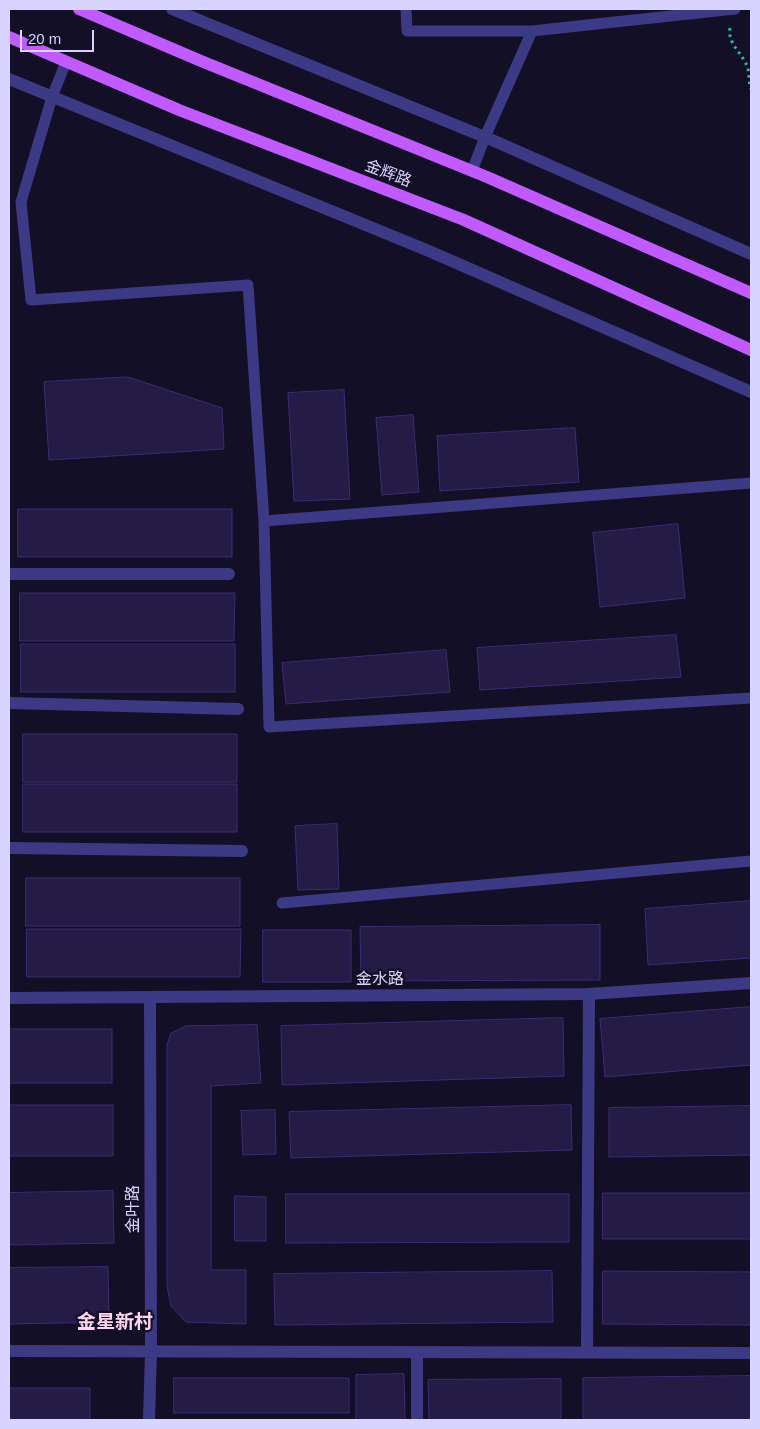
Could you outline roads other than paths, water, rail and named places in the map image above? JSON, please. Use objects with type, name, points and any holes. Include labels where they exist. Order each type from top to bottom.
[{"type":"main road","name":"金辉路","points":[[79,9],[201,61],[472,171],[751,294]]},
{"type":"main road","name":"金辉路","points":[[9,37],[179,110],[464,220],[751,350]]},
{"type":"street","points":[[172,9],[485,137],[751,254]]},
{"type":"street","points":[[9,79],[429,251],[751,392]]},
{"type":"street","points":[[9,574],[229,574]]},
{"type":"street","points":[[9,703],[238,709]]},
{"type":"street","points":[[9,848],[242,851]]},
{"type":"street","name":"金水路","points":[[9,998],[589,994],[751,983]]},
{"type":"street","points":[[587,1352],[589,994]]},
{"type":"street","name":"金叶路","points":[[150,998],[150,1420]]},
{"type":"street","points":[[9,1351],[751,1353]]},
{"type":"street","points":[[417,1352],[418,1420]]},
{"type":"lane","points":[[406,9],[408,31],[532,31],[663,13],[735,9]]},
{"type":"lane","points":[[472,171],[532,31]]},
{"type":"lane","points":[[66,62],[52,97],[21,202],[31,300],[248,285],[264,521],[269,727],[751,698]]},
{"type":"lane","points":[[264,521],[751,483]]},
{"type":"lane","points":[[282,903],[751,860]]},
{"type":"district","name":"金星新村","points":[[115,1323]]}]
